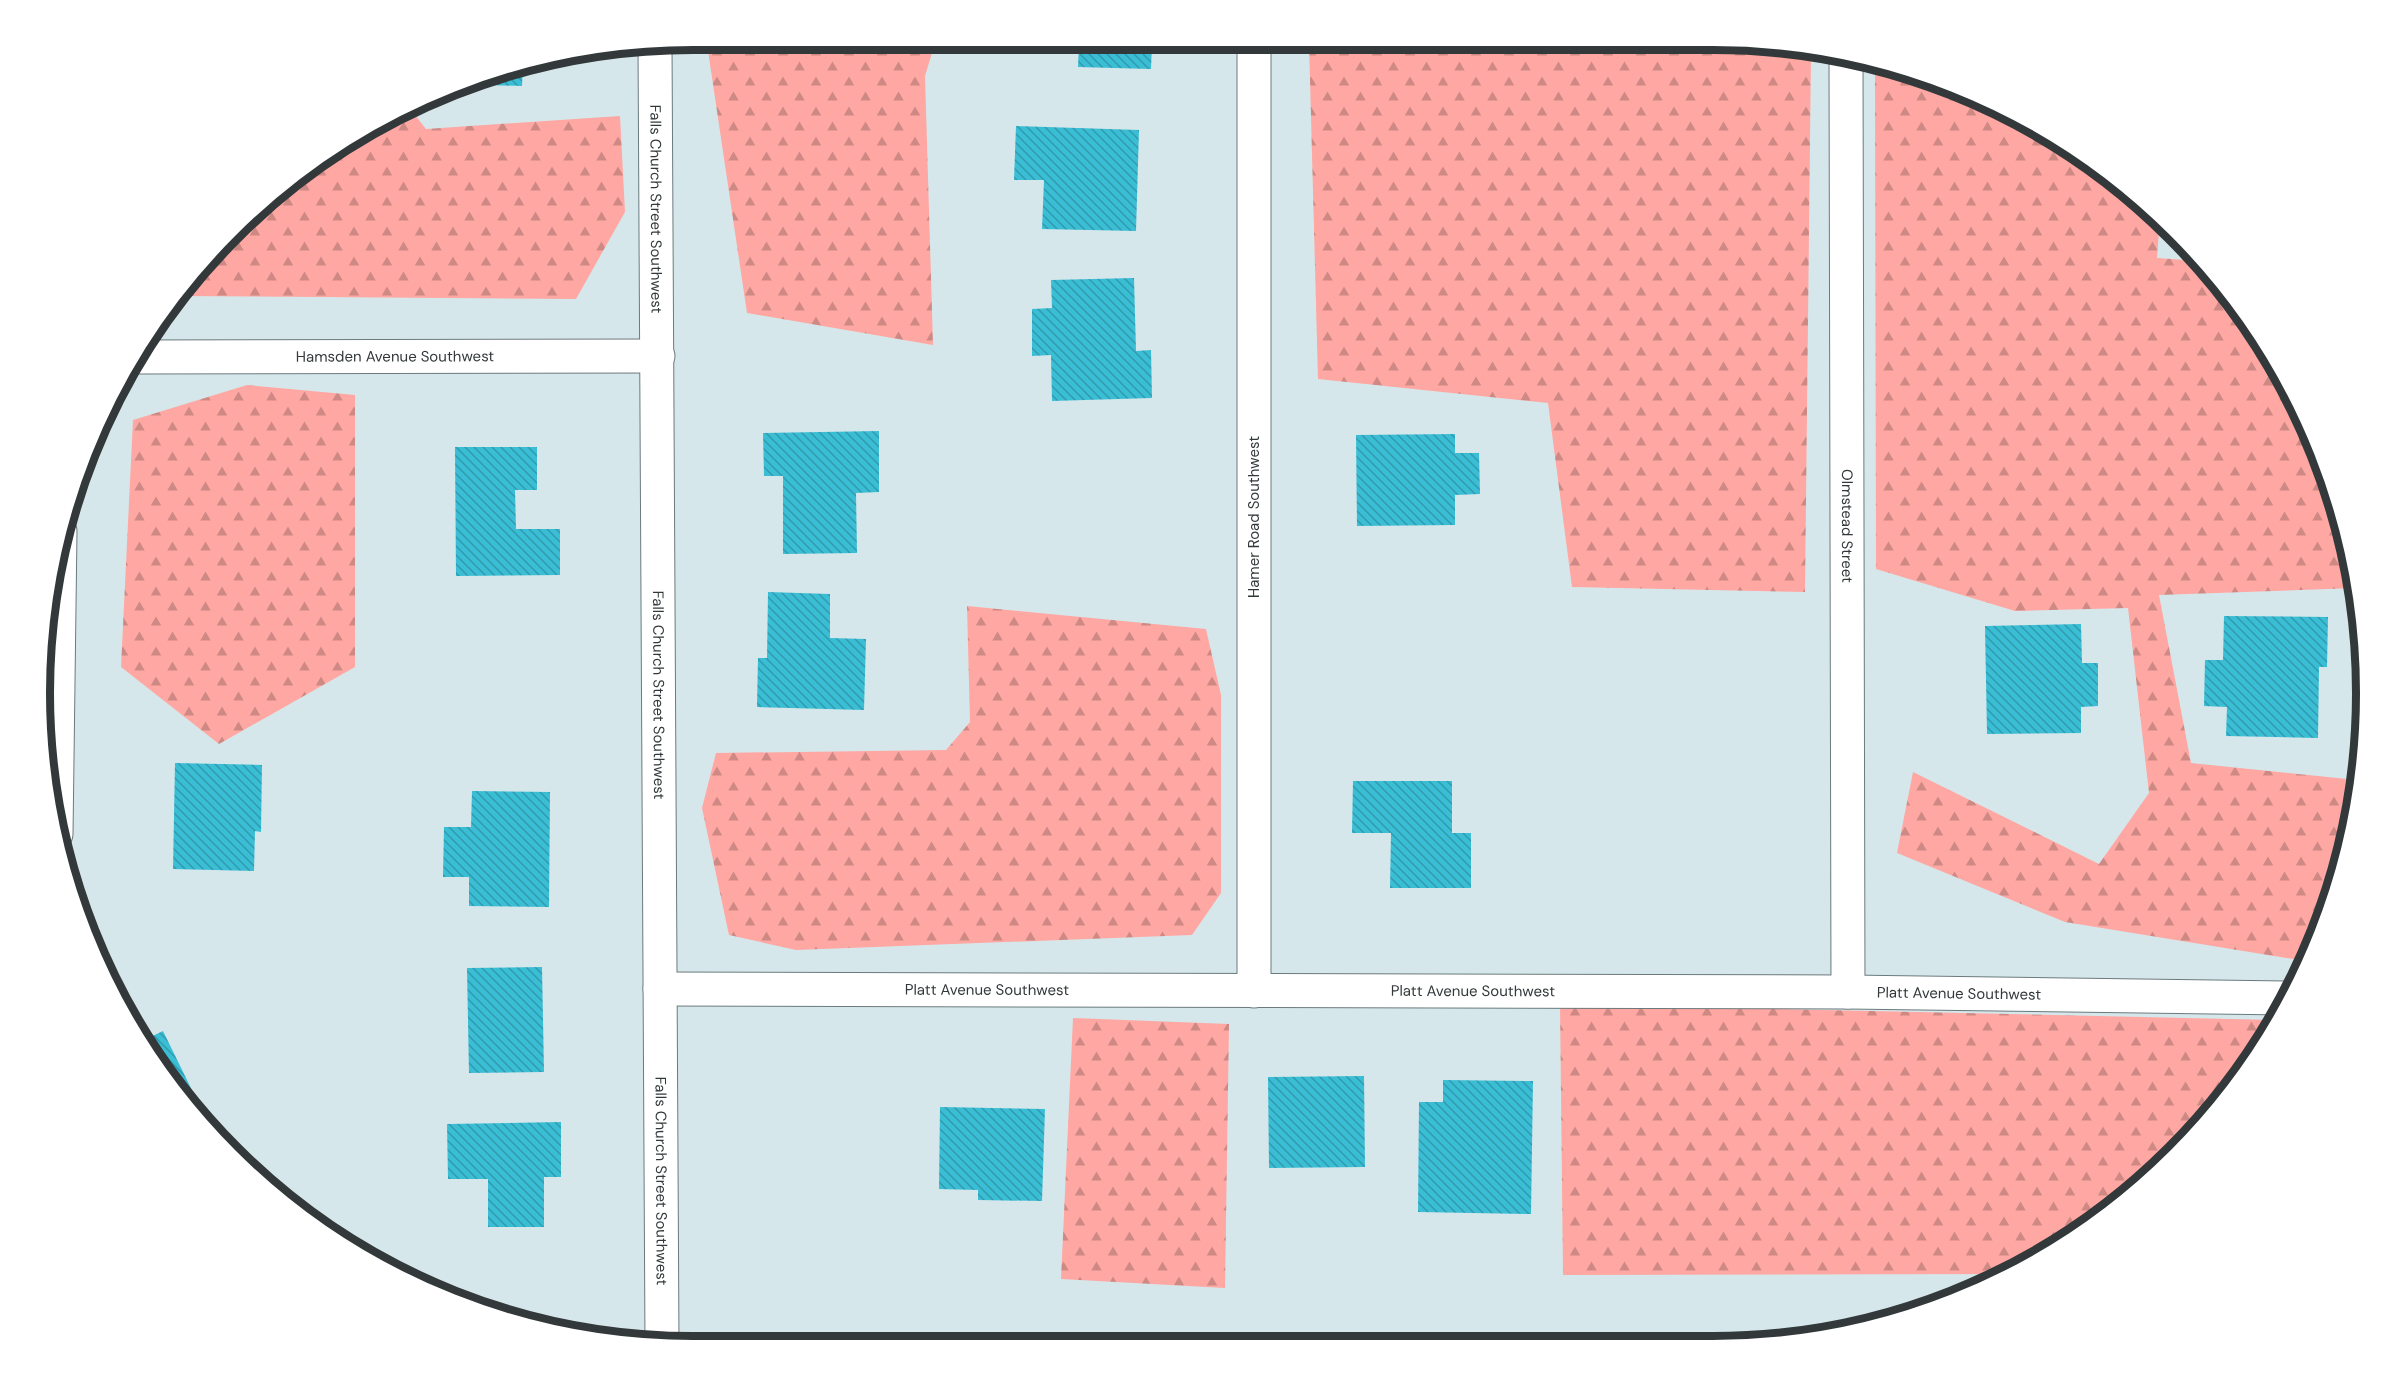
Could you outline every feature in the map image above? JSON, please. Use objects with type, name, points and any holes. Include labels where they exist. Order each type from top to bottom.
[{"type":"street","name":"Hamer Road Southwest","points":[[1254,50],[1254,992]]},
{"type":"street","name":"Falls Church Street Southwest","points":[[655,51],[662,1335]]},
{"type":"street","name":"Olmstead Street","points":[[1846,64],[1848,992]]},
{"type":"street","name":"Hamsden Avenue Southwest","points":[[145,357],[658,356]]},
{"type":"street","points":[[57,786],[59,583]]},
{"type":"street","name":"Platt Avenue Southwest","points":[[660,989],[1848,992],[2278,998]]},
{"type":"green space","points":[[708,50],[933,50],[925,76],[933,345],[747,313]]},
{"type":"green space","points":[[1309,50],[1712,50],[1755,51],[1811,57],[1805,592],[1572,587],[1548,403],[1318,379]]},
{"type":"green space","points":[[1875,70],[1959,98],[1997,116],[2070,158],[2104,182],[2159,231],[2157,258],[2188,260],[2223,301],[2247,335],[2289,408],[2307,446],[2334,526],[2347,588],[2159,595],[2191,763],[2349,779],[2334,859],[2307,939],[2298,958],[2065,922],[1897,853],[1913,772],[2099,864],[2149,793],[2128,608],[2015,611],[1876,569]]},
{"type":"green space","points":[[414,113],[426,129],[620,116],[625,212],[576,299],[186,296],[238,238],[301,182],[371,136]]},
{"type":"green space","points":[[247,385],[355,395],[355,667],[219,744],[121,667],[133,420]]},
{"type":"green space","points":[[967,606],[1206,629],[1221,695],[1221,893],[1192,935],[796,950],[729,935],[702,808],[716,753],[946,750],[970,722]]},
{"type":"green space","points":[[1560,1004],[2265,1020],[2223,1084],[2167,1147],[2136,1176],[2070,1227],[1986,1274],[1563,1275]]},
{"type":"green space","points":[[1073,1018],[1229,1024],[1225,1288],[1061,1279]]},
{"type":"building","points":[[1079,50],[1152,50],[1151,69],[1078,67]]},
{"type":"building","points":[[523,72],[522,86],[484,85]]},
{"type":"building","points":[[1016,126],[1139,130],[1136,231],[1042,229],[1044,180],[1014,180]]},
{"type":"building","points":[[1134,278],[1136,351],[1151,350],[1152,398],[1052,401],[1051,355],[1032,356],[1032,309],[1052,308],[1051,280]]},
{"type":"building","points":[[879,431],[879,492],[856,493],[857,553],[783,554],[783,476],[764,476],[763,433]]},
{"type":"building","points":[[1455,434],[1455,453],[1479,453],[1480,494],[1455,495],[1455,525],[1357,526],[1356,435]]},
{"type":"building","points":[[455,447],[537,447],[537,490],[515,490],[516,529],[560,529],[560,575],[456,576]]},
{"type":"building","points":[[768,592],[830,594],[830,638],[866,639],[864,710],[757,707],[758,658],[767,658]]},
{"type":"building","points":[[2224,616],[2328,617],[2327,667],[2319,667],[2318,738],[2226,736],[2227,707],[2204,706],[2205,660],[2223,660]]},
{"type":"building","points":[[2081,624],[2082,663],[2098,663],[2098,706],[2081,707],[2081,733],[1987,734],[1985,626]]},
{"type":"building","points":[[175,763],[262,765],[261,832],[255,831],[254,871],[173,869]]},
{"type":"building","points":[[1353,781],[1452,781],[1452,833],[1471,833],[1471,888],[1390,888],[1391,833],[1352,833]]},
{"type":"building","points":[[472,791],[550,792],[549,907],[469,906],[469,877],[443,877],[444,827],[471,827]]},
{"type":"building","points":[[542,967],[544,1072],[469,1073],[467,968]]},
{"type":"building","points":[[163,1031],[199,1104],[182,1084],[150,1037]]},
{"type":"building","points":[[1364,1076],[1365,1167],[1269,1168],[1268,1077]]},
{"type":"building","points":[[1443,1080],[1533,1081],[1531,1214],[1418,1212],[1419,1102],[1443,1102]]},
{"type":"building","points":[[940,1107],[1045,1109],[1042,1201],[978,1200],[978,1190],[939,1189]]},
{"type":"building","points":[[561,1122],[561,1177],[544,1177],[544,1227],[488,1227],[488,1179],[448,1179],[447,1124]]}]
